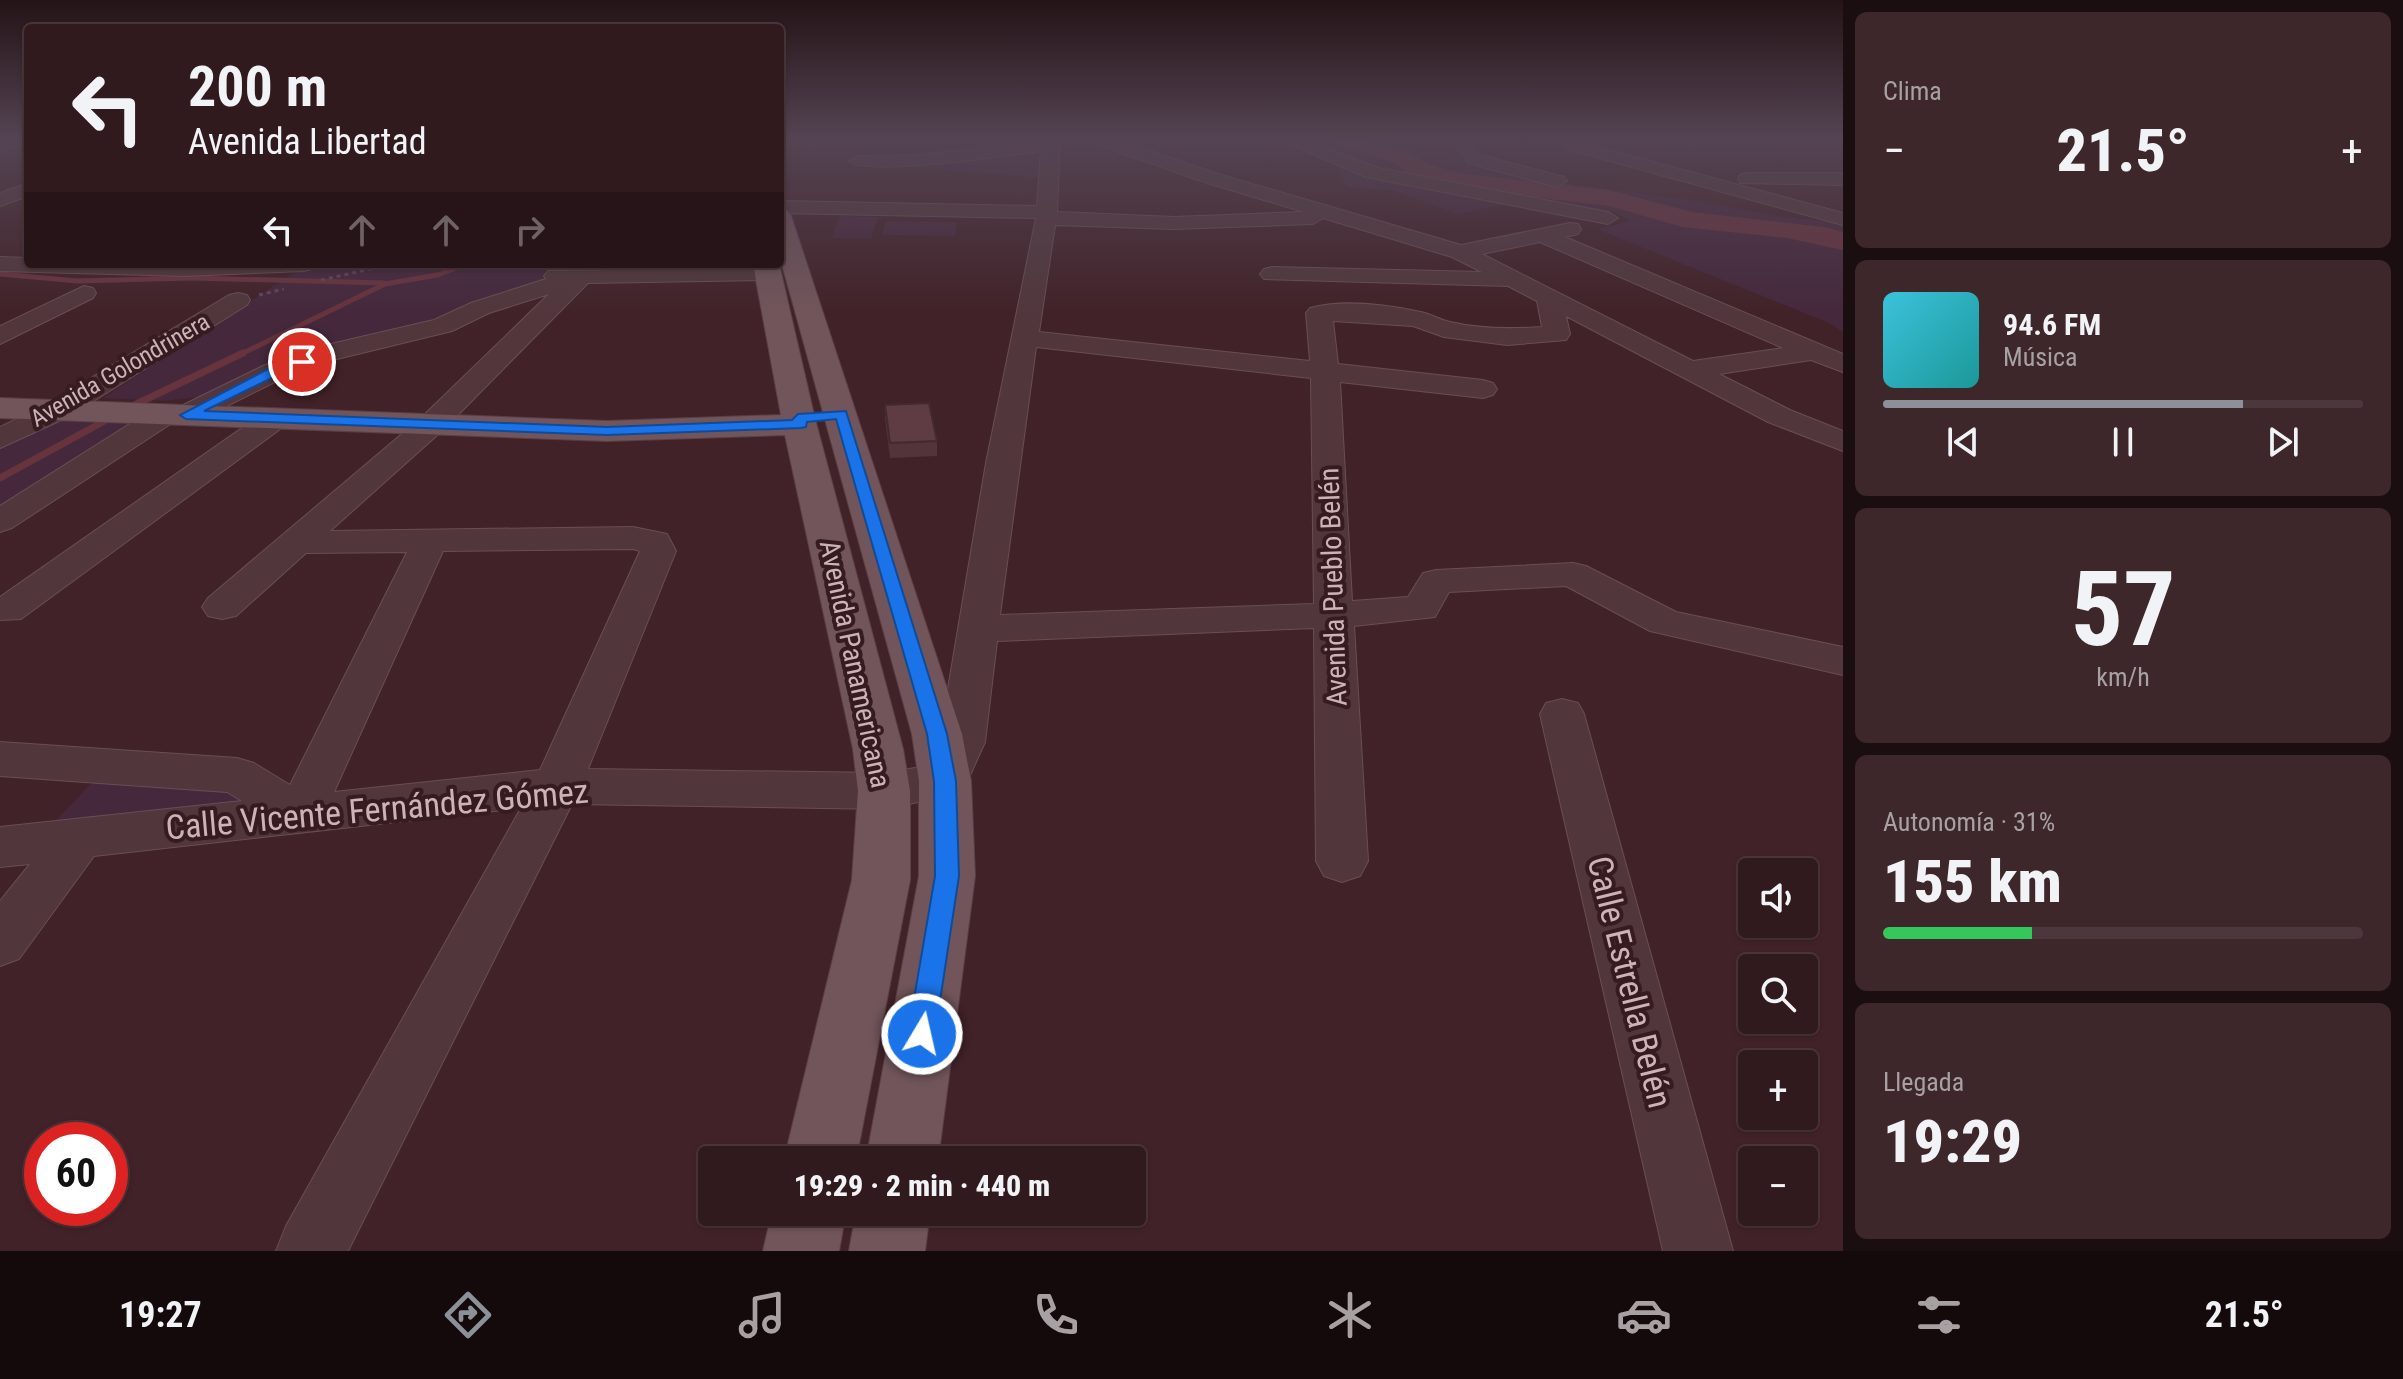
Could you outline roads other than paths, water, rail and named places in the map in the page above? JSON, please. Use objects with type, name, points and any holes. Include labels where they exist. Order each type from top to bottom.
[{"type":"main road","name":"Avenida Panamericana","points":[[784,229],[937,734],[945,781],[947,876],[904,1146]]},
{"type":"main road","name":"Avenida Panamericana","points":[[767,269],[878,749],[884,791],[881,880],[823,1146]]},
{"type":"main road","points":[[0,408],[607,431],[800,421],[841,414]]},
{"type":"main road","points":[[801,1251],[806,1226]]},
{"type":"main road","points":[[887,1251],[891,1226]]},
{"type":"street","points":[[810,207],[821,196]]},
{"type":"street","points":[[945,781],[962,742],[977,629],[1047,196]]},
{"type":"street","points":[[1312,196],[1346,217],[1460,252],[1779,416],[1843,442]]},
{"type":"street","points":[[1460,252],[1545,236],[1608,218],[1495,196]]},
{"type":"street","points":[[1759,196],[1843,219]]},
{"type":"street","points":[[784,207],[1046,215],[1174,223],[1346,217]]},
{"type":"street","points":[[1545,236],[1843,364]]},
{"type":"street","points":[[0,261],[24,248]]},
{"type":"street","points":[[0,261],[24,262]]},
{"type":"street","points":[[539,268],[556,276],[767,269]]},
{"type":"street","points":[[1272,274],[1512,280]]},
{"type":"street","points":[[0,521],[164,414],[328,353],[443,326],[480,308],[581,276]]},
{"type":"street","points":[[222,607],[433,423],[581,276]]},
{"type":"street","points":[[0,336],[84,293]]},
{"type":"street","name":"Avenida Pueblo Belén","points":[[1342,861],[1325,370],[1319,313],[1362,313],[1418,319],[1444,329],[1507,337],[1557,334],[1549,299]]},
{"type":"street","name":"Avenida Golondrinera","points":[[0,439],[71,411],[238,300]]},
{"type":"street","points":[[1024,338],[1483,389]]},
{"type":"street","points":[[1689,370],[1812,352]]},
{"type":"street","points":[[7,610],[276,418]]},
{"type":"street","points":[[299,542],[633,538],[654,542],[658,551],[557,786],[311,1251]]},
{"type":"street","points":[[0,759],[237,775],[299,815],[430,541]]},
{"type":"street","points":[[977,629],[1335,615],[1421,608],[1436,581],[1573,574],[1664,622],[1843,661]]},
{"type":"street","name":"Calle Estrella Belén","points":[[1562,714],[1698,1251]]},
{"type":"street","name":"Calle Vicente Fernández Gómez","points":[[0,847],[557,786],[884,791],[945,781]]},
{"type":"street","points":[[0,942],[80,838]]},
{"type":"waterway","points":[[1594,196],[1682,218],[1787,229],[1843,241]]},
{"type":"waterway","points":[[239,355],[385,284],[437,275],[457,268]]},
{"type":"waterway","points":[[0,274],[77,281],[192,278],[384,283]]},
{"type":"waterway","points":[[126,409],[243,353]]},
{"type":"waterway","points":[[0,478],[110,418]]}]
